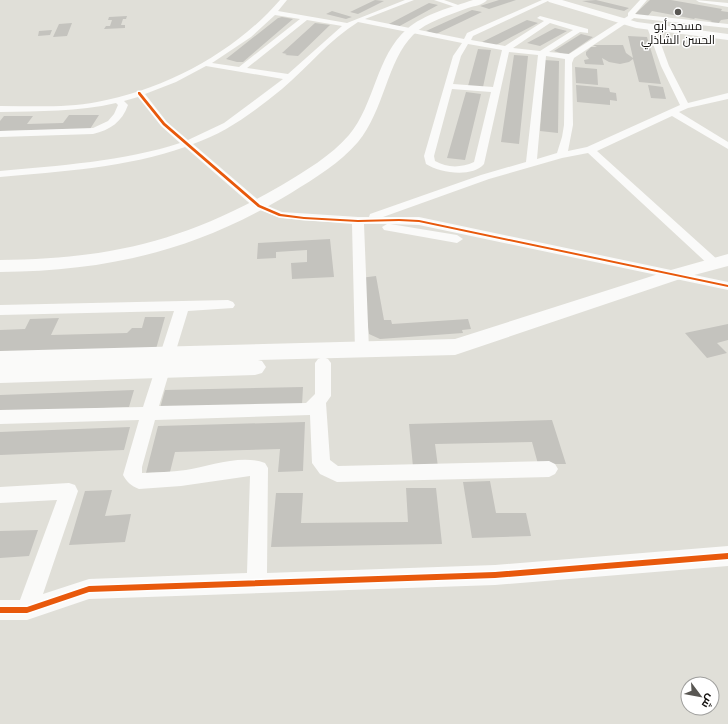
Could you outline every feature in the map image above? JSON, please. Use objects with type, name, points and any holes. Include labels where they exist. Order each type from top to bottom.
[{"type":"main road","points":[[0,266],[37,267],[76,263],[143,252],[203,233],[322,166],[354,138],[370,114],[398,47],[407,31],[458,6],[475,0]]},
{"type":"main road","points":[[407,31],[482,0]]},
{"type":"main road","points":[[552,0],[650,27],[728,35]]},
{"type":"main road","points":[[624,21],[728,35]]},
{"type":"main road","points":[[0,255],[46,256],[139,243],[199,224],[255,203]]},
{"type":"main road","points":[[0,375],[362,350],[455,347],[677,274],[724,266]]},
{"type":"main road","points":[[0,359],[164,363],[323,363],[458,357],[700,280],[724,266]]},
{"type":"street","points":[[0,109],[77,107],[118,100],[139,93],[206,64],[275,13],[284,0]]},
{"type":"street","points":[[0,174],[66,168],[127,158],[171,149],[186,144],[227,125],[252,108],[289,78],[340,30],[356,20],[411,0]]},
{"type":"street","points":[[437,0],[458,6]]},
{"type":"street","points":[[547,0],[470,35],[457,56],[450,86],[429,156],[430,162],[436,167],[466,170],[479,164],[495,90],[506,49],[549,21]]},
{"type":"street","points":[[633,16],[630,14],[644,0]]},
{"type":"street","points":[[699,0],[728,5]]},
{"type":"street","points":[[520,12],[603,36]]},
{"type":"street","points":[[275,13],[348,25]]},
{"type":"street","points":[[561,155],[566,148],[568,135],[568,63],[570,57],[633,16],[728,26]]},
{"type":"street","points":[[240,69],[306,18]]},
{"type":"street","points":[[356,20],[506,49],[570,57]]},
{"type":"street","points":[[650,27],[665,66],[685,106]]},
{"type":"street","points":[[542,53],[578,29]]},
{"type":"street","points":[[531,165],[542,53]]},
{"type":"street","points":[[206,64],[289,78]]},
{"type":"street","points":[[450,86],[495,90]]},
{"type":"street","points":[[139,93],[164,124],[186,144],[255,203],[280,215],[358,221],[444,236],[658,280],[700,280]]},
{"type":"street","points":[[358,221],[485,177],[531,165],[561,155],[590,150],[685,106],[728,96]]},
{"type":"street","points":[[0,134],[93,131],[110,125],[122,110],[123,106],[118,100]]},
{"type":"street","points":[[672,112],[728,146]]},
{"type":"street","points":[[590,150],[724,266]]},
{"type":"street","points":[[473,167],[485,177]]},
{"type":"street","points":[[358,221],[419,221],[677,274],[728,286]]},
{"type":"street","points":[[358,221],[362,350]]},
{"type":"street","points":[[0,310],[228,305]]},
{"type":"street","points":[[183,306],[164,363],[133,467],[132,475],[139,481],[194,477],[214,471],[241,467],[259,468],[257,583]]},
{"type":"street","points":[[0,417],[310,409],[318,403],[323,396],[323,363]]},
{"type":"street","points":[[318,403],[321,464],[326,469],[337,474],[549,469]]},
{"type":"street","points":[[0,495],[69,491],[27,610]]},
{"type":"street","points":[[0,610],[27,610],[89,589],[495,575],[728,556]]},
{"type":"building","points":[[375,0],[384,1],[358,14],[350,12]]},
{"type":"building","points":[[499,0],[516,0],[489,9],[480,6]]},
{"type":"building","points":[[596,0],[629,8],[624,11],[582,1]]},
{"type":"building","name":"مسجد أبو الحسن الشاذلي","points":[[650,0],[671,0],[722,9],[721,11],[728,12],[728,19],[721,20],[718,24],[710,22],[712,21],[652,11],[647,17],[635,14]]},
{"type":"building","points":[[429,3],[438,5],[396,28],[387,25]]},
{"type":"building","points":[[472,10],[482,12],[436,34],[426,31]]},
{"type":"building","points":[[332,11],[352,17],[346,19],[326,14]]},
{"type":"building","points":[[127,16],[126,19],[123,19],[121,25],[125,25],[125,28],[104,29],[106,26],[110,26],[112,20],[108,20],[109,17]]},
{"type":"building","points":[[282,17],[293,19],[243,62],[226,59],[278,18]]},
{"type":"building","points":[[527,20],[538,23],[494,46],[482,42]]},
{"type":"building","points":[[72,23],[67,36],[53,37],[59,24]]},
{"type":"building","points":[[315,23],[330,25],[298,56],[285,55],[287,54],[282,53]]},
{"type":"building","points":[[555,28],[567,31],[540,46],[527,43]]},
{"type":"building","points":[[52,30],[50,35],[38,36],[39,31]]},
{"type":"building","points":[[581,34],[593,37],[567,55],[554,51]]},
{"type":"building","points":[[628,36],[647,37],[661,84],[639,82],[633,59],[629,62],[620,64],[609,62],[602,58],[604,65],[585,64],[584,60],[589,59],[586,52],[591,47],[597,47],[593,45],[623,45],[626,53],[633,58]]},
{"type":"building","points":[[478,49],[491,50],[483,87],[468,86]]},
{"type":"building","points":[[514,55],[528,56],[519,144],[501,142]]},
{"type":"building","points":[[544,60],[559,61],[558,133],[540,131]]},
{"type":"building","points":[[575,67],[597,69],[598,85],[576,83]]},
{"type":"building","points":[[576,85],[609,88],[610,92],[616,93],[617,101],[610,100],[610,105],[577,102]]},
{"type":"building","points":[[648,85],[663,87],[666,99],[651,98]]},
{"type":"building","points":[[466,92],[481,94],[465,160],[447,158]]},
{"type":"building","points":[[69,115],[99,115],[90,129],[0,131],[0,121],[4,116],[33,116],[27,124],[63,123]]},
{"type":"building","points":[[330,239],[334,277],[292,279],[291,263],[307,262],[307,250],[276,252],[276,258],[257,259],[258,243]]},
{"type":"building","points":[[376,276],[384,320],[391,320],[392,324],[468,319],[471,329],[462,330],[463,333],[380,339],[369,334],[360,278]]},
{"type":"building","points":[[145,317],[165,317],[156,349],[0,353],[0,330],[25,329],[30,319],[59,318],[51,335],[127,333],[132,328],[142,328]]},
{"type":"building","points":[[728,324],[728,340],[717,343],[727,353],[707,358],[685,333]]},
{"type":"building","points":[[303,387],[302,405],[160,408],[165,390]]},
{"type":"building","points":[[134,390],[129,407],[0,412],[0,395]]},
{"type":"building","points":[[552,420],[566,464],[538,464],[532,442],[435,444],[438,467],[413,467],[409,424]]},
{"type":"building","points":[[305,422],[303,471],[278,472],[280,449],[175,452],[170,472],[146,473],[158,426]]},
{"type":"building","points":[[130,427],[124,450],[0,455],[0,432]]},
{"type":"building","points":[[490,481],[496,513],[526,513],[531,536],[472,538],[463,482]]},
{"type":"building","points":[[406,488],[436,488],[442,544],[271,547],[276,493],[303,493],[301,523],[408,522]]},
{"type":"building","points":[[112,490],[105,516],[131,514],[125,542],[69,545],[85,491]]},
{"type":"building","points":[[38,530],[29,556],[0,558],[0,531]]},
{"type":"cycle path","points":[[139,93],[164,124],[259,206],[280,215],[358,221],[419,221],[728,286]]},
{"type":"cycle path","points":[[0,610],[27,610],[89,589],[495,575],[728,556]]},
{"type":"place","name":"مسجد أبو الحسن الشاذلي","points":[[678,12]]}]
